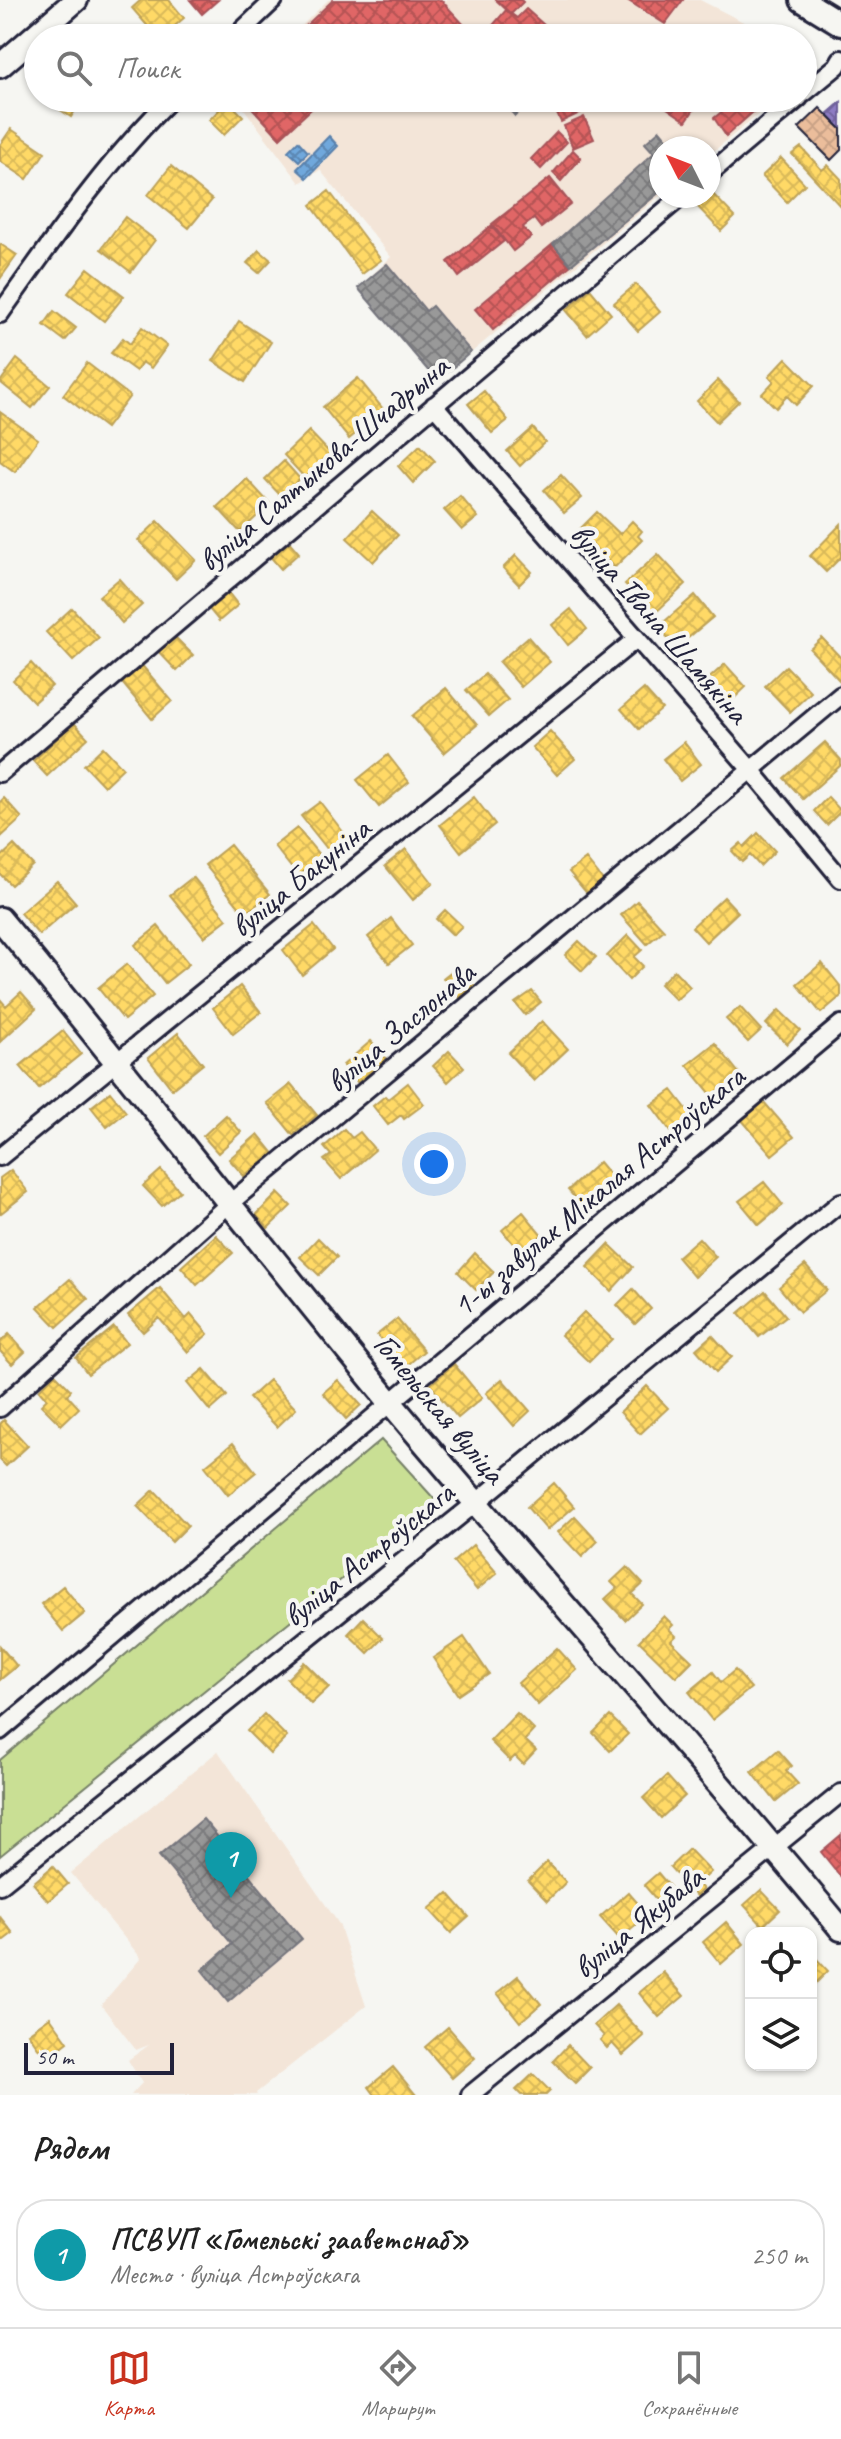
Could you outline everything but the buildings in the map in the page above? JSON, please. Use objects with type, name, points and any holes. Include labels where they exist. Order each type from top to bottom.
[{"type":"street","points":[[48,24],[76,0]]},
{"type":"street","points":[[249,24],[274,0]]},
{"type":"street","points":[[802,0],[841,24]]},
{"type":"street","points":[[0,66],[24,45]]},
{"type":"street","points":[[817,81],[841,59]]},
{"type":"street","points":[[0,314],[91,190],[157,112]]},
{"type":"street","points":[[721,164],[782,112]]},
{"type":"street","name":"вуліца Салтыкова-Шчадрына","points":[[0,773],[668,208]]},
{"type":"street","name":"вуліца Івана Шамякіна","points":[[434,405],[535,519],[635,640],[752,771],[841,879]]},
{"type":"street","name":"вуліца Бакуніна","points":[[0,1157],[635,640]]},
{"type":"street","name":"вуліца Заслонава","points":[[0,1408],[230,1203],[841,695]]},
{"type":"street","name":"Гомельская вуліца","points":[[0,919],[118,1061],[390,1402],[774,1847],[841,1929]]},
{"type":"street","name":"1-ы завулак Мікалая Астроўскага","points":[[390,1402],[841,1024]]},
{"type":"street","name":"вуліца Астроўскага","points":[[0,1885],[477,1502],[841,1202]]},
{"type":"street","points":[[0,1731],[390,1402]]},
{"type":"street","name":"вуліца Якубава","points":[[470,2095],[841,1793]]},
{"type":"shaded area","points":[[328,0],[700,0],[747,24],[303,24]]},
{"type":"shaded area","points":[[247,112],[761,112],[721,145],[721,136],[649,136],[649,205],[437,381],[358,288],[391,257],[320,170],[300,183]]},
{"type":"shaded area","points":[[218,1751],[339,1924],[366,2006],[257,2095],[131,2095],[142,2083],[128,2060],[149,2045],[136,2050],[101,2005],[141,1958],[71,1873]]},
{"type":"green space","points":[[381,1440],[437,1502],[0,1856],[0,1760]]},
{"type":"place","name":"ПСВУП «Гомельскі зааветснаб»","points":[[231,1898]]}]
